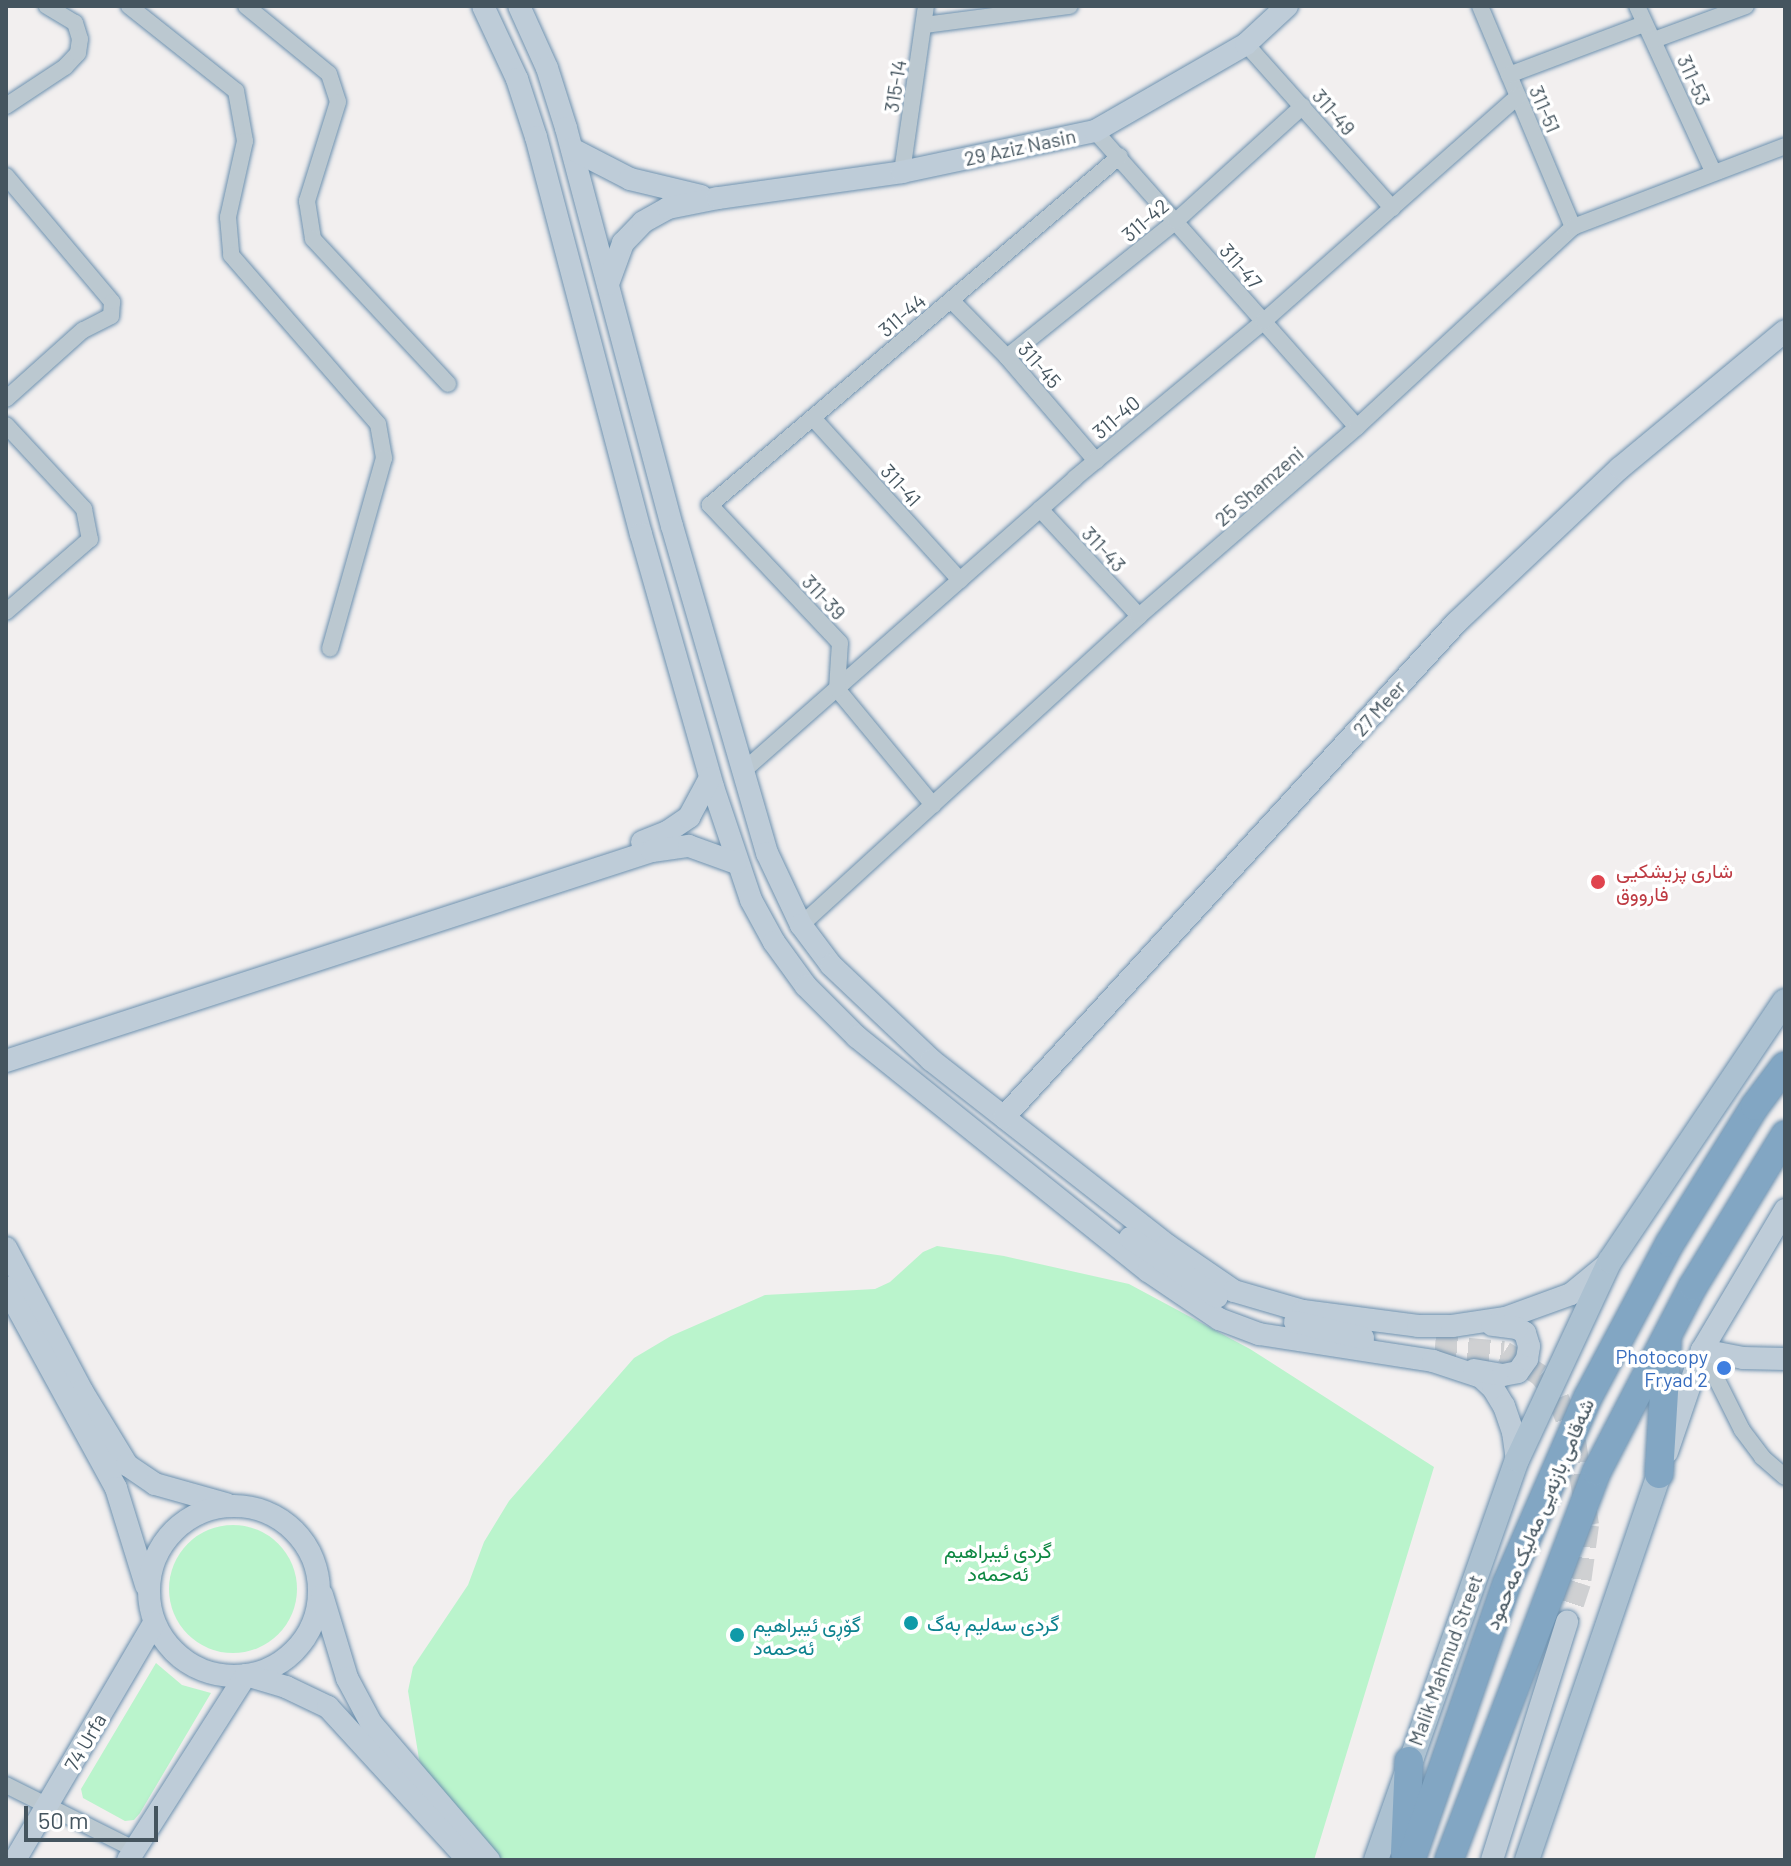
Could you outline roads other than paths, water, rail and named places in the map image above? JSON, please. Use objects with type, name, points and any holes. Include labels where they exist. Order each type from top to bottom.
[{"type":"highway","name":"شەقامی بازنەیی مەلیک مەحمود","points":[[1411,1860],[1507,1583],[1588,1397],[1670,1243],[1755,1106],[1785,1066]]},
{"type":"highway","name":"شەقامی بازنەیی مەلیک مەحمود","points":[[1449,1860],[1597,1471],[1668,1334],[1785,1135]]},
{"type":"highway","points":[[1659,1474],[1668,1334]]},
{"type":"highway","points":[[1405,1860],[1409,1761]]},
{"type":"main road","name":"Malik Mahmud Street","points":[[1376,1860],[1517,1460],[1610,1261],[1785,1001]]},
{"type":"main road","points":[[1527,1860],[1659,1474]]},
{"type":"street","points":[[6,106],[65,67],[78,53],[80,39],[75,23],[47,6]]},
{"type":"street","points":[[129,6],[236,91],[245,141],[228,217],[231,255],[378,424],[384,458],[330,649]]},
{"type":"street","points":[[246,6],[329,74],[338,102],[307,201],[313,239],[448,384]]},
{"type":"street","points":[[483,6],[517,79],[536,137],[641,534],[736,863],[751,900],[774,942],[835,1017],[884,1061],[1148,1271],[1219,1319],[1259,1334],[1503,1375],[1518,1372],[1527,1359],[1529,1346],[1525,1333],[1517,1328],[1475,1324],[1418,1326],[1335,1316],[1268,1304],[1234,1291],[1167,1245],[882,1017]]},
{"type":"street","points":[[519,6],[547,68],[572,149],[672,526],[742,772],[771,864],[801,925],[831,965],[882,1017],[940,1084],[1008,1143],[1148,1252],[1231,1306],[1352,1337],[1435,1346]]},
{"type":"street","name":"315-14","points":[[902,172],[926,6]]},
{"type":"street","points":[[925,25],[1005,11],[1070,6]]},
{"type":"street","name":"29 Aziz Nasin","points":[[608,288],[616,255],[643,222],[668,208],[902,172],[1095,131],[1246,44],[1287,6]]},
{"type":"street","name":"311-51","points":[[1480,6],[1573,227]]},
{"type":"street","name":"311-53","points":[[1637,6],[1713,171]]},
{"type":"street","points":[[1654,40],[1746,6]]},
{"type":"street","points":[[1509,75],[1644,24]]},
{"type":"street","name":"311-49","points":[[1246,44],[1392,208]]},
{"type":"street","name":"311-40","points":[[742,772],[1040,509],[1264,321],[1518,96]]},
{"type":"street","name":"311-42","points":[[1007,357],[1176,221],[1303,106]]},
{"type":"street","name":"311-47","points":[[1095,131],[1357,427]]},
{"type":"street","name":"25 Shamzeni","points":[[801,925],[1139,616],[1357,427],[1573,227],[1785,146]]},
{"type":"street","name":"29 Aziz Nasin","points":[[572,149],[610,171],[651,186],[718,198]]},
{"type":"street","name":"311-44","points":[[710,505],[1120,156]]},
{"type":"street","points":[[6,176],[112,302],[111,316],[83,330],[6,399]]},
{"type":"street","name":"311-45","points":[[951,300],[1007,357],[1096,461]]},
{"type":"street","name":"27 Meer","points":[[1004,1117],[1457,622],[1620,468],[1785,331]]},
{"type":"street","name":"311-41","points":[[813,418],[960,580]]},
{"type":"street","points":[[6,425],[84,509],[90,539],[6,612]]},
{"type":"street","name":"311-39","points":[[710,505],[840,643],[837,689]]},
{"type":"street","name":"311-43","points":[[1040,509],[1139,616]]},
{"type":"street","points":[[641,534],[672,526]]},
{"type":"street","points":[[837,689],[933,805]]},
{"type":"street","points":[[6,1049],[659,835],[689,817],[710,778]]},
{"type":"street","points":[[6,1061],[652,851],[672,847],[698,848],[736,863]]},
{"type":"street","points":[[1659,1474],[1702,1350],[1785,1210]]},
{"type":"street","points":[[6,1248],[102,1426],[133,1471],[166,1489],[259,1509],[285,1522],[305,1542],[339,1659],[362,1709],[427,1791],[489,1860]]},
{"type":"street","points":[[1475,1324],[1505,1318],[1571,1294],[1610,1261]]},
{"type":"street","points":[[6,1287],[116,1488],[132,1531],[154,1623],[169,1647],[191,1665],[218,1674],[246,1675],[309,1696],[336,1714],[468,1860]]},
{"type":"street","points":[[1702,1350],[1743,1358],[1785,1359]]},
{"type":"street","points":[[1702,1350],[1742,1430],[1762,1457],[1785,1477]]},
{"type":"street","points":[[1465,1369],[1493,1388],[1504,1406],[1513,1432],[1517,1460]]},
{"type":"street","points":[[148,1596],[155,1556],[170,1533],[204,1510],[231,1505]]},
{"type":"street","points":[[6,1785],[131,1855],[246,1675],[274,1666],[306,1637],[317,1611],[319,1582]]},
{"type":"street","points":[[1492,1860],[1567,1622]]},
{"type":"street","name":"74 Urfa","points":[[15,1860],[154,1623]]},
{"type":"tunnel","points":[[1435,1346],[1504,1352],[1540,1375],[1558,1398],[1575,1441],[1588,1525],[1580,1583],[1567,1622]]},
{"type":"place","name":"شاری پزیشکیی فارووق","points":[[1598,882]]},
{"type":"place","name":"Photocopy Fryad 2","points":[[1724,1368]]},
{"type":"place","name":"گردی سەلیم بەگ","points":[[911,1623]]},
{"type":"place","name":"گۆڕی ئیبراھیم ئەحمەد","points":[[737,1635]]},
{"type":"park label","name":"گردی ئیبراھیم ئەحمەد","points":[[998,1562]]}]
